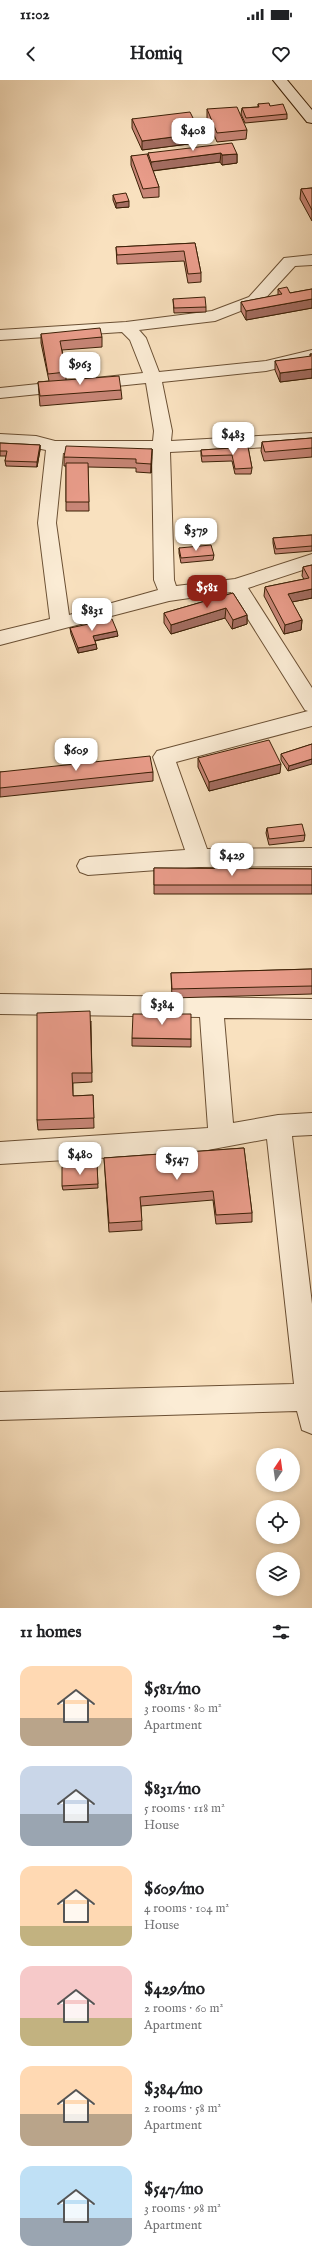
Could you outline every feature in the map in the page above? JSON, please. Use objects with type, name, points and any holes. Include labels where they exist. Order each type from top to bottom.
[{"type":"street","points":[[280,80],[312,119]]},
{"type":"street","points":[[0,335],[126,327],[215,316],[255,300],[290,261],[312,260]]},
{"type":"street","points":[[126,327],[138,338],[153,378],[163,430],[161,447],[164,580],[170,594]]},
{"type":"street","points":[[0,393],[266,366],[312,355]]},
{"type":"street","points":[[0,440],[36,442],[55,447],[161,447],[312,439]]},
{"type":"street","points":[[55,447],[47,523],[60,624]]},
{"type":"street","points":[[0,638],[60,624],[170,594],[236,585],[312,560]]},
{"type":"street","points":[[236,585],[312,705]]},
{"type":"street","points":[[199,858],[164,757],[312,718]]},
{"type":"street","points":[[88,866],[199,858],[312,856]]},
{"type":"street","points":[[0,1004],[312,1010]]},
{"type":"street","points":[[211,1009],[221,1135]]},
{"type":"street","points":[[0,1153],[197,1141],[221,1135],[278,1126],[312,1124]]},
{"type":"street","points":[[0,1406],[311,1405],[278,1126]]},
{"type":"building","points":[[269,103],[270,106],[283,104],[287,114],[246,118],[242,108],[259,107],[258,104]]},
{"type":"building","points":[[237,107],[247,130],[217,133],[207,109]]},
{"type":"building","points":[[190,112],[197,126],[200,125],[204,133],[142,141],[132,119]]},
{"type":"building","points":[[232,143],[237,154],[222,155],[221,153],[151,162],[148,153]]},
{"type":"building","points":[[147,154],[159,187],[143,189],[131,156]]},
{"type":"building","points":[[312,188],[312,210],[301,189]]},
{"type":"building","points":[[126,193],[129,201],[116,203],[113,195]]},
{"type":"building","points":[[195,243],[201,273],[188,274],[184,251],[117,255],[116,247]]},
{"type":"building","points":[[287,287],[290,293],[312,289],[312,299],[246,311],[241,302],[282,294],[278,289]]},
{"type":"building","points":[[205,297],[206,307],[174,308],[173,299]]},
{"type":"building","points":[[100,328],[102,337],[60,341],[66,372],[48,374],[41,334]]},
{"type":"building","points":[[310,354],[312,354],[312,369],[280,373],[275,361],[311,356]]},
{"type":"building","points":[[119,376],[121,390],[40,396],[38,382]]},
{"type":"building","points":[[312,438],[312,448],[265,452],[262,442]]},
{"type":"building","points":[[0,443],[40,445],[37,462],[5,461],[7,451],[0,451]]},
{"type":"building","points":[[66,446],[152,449],[151,464],[136,463],[136,459],[64,457]]},
{"type":"building","points":[[248,447],[252,468],[235,469],[232,455],[202,456],[201,450]]},
{"type":"building","points":[[66,463],[88,463],[89,502],[66,502]]},
{"type":"building","points":[[312,535],[312,546],[276,549],[273,538]]},
{"type":"building","points":[[211,545],[214,555],[181,558],[179,548]]},
{"type":"building","points":[[312,565],[312,589],[288,594],[302,620],[285,625],[265,587],[309,578],[303,567]]},
{"type":"building","points":[[233,593],[247,615],[233,620],[226,608],[171,625],[164,613]]},
{"type":"building","points":[[112,619],[117,631],[93,636],[96,644],[78,648],[70,628]]},
{"type":"building","points":[[269,740],[281,764],[209,782],[198,758]]},
{"type":"building","points":[[312,744],[312,759],[289,766],[281,754]]},
{"type":"building","points":[[150,756],[153,772],[0,788],[0,772]]},
{"type":"building","points":[[302,824],[305,835],[269,839],[267,828]]},
{"type":"building","points":[[154,868],[312,869],[312,885],[154,885]]},
{"type":"building","points":[[312,969],[312,986],[172,989],[171,973]]},
{"type":"building","points":[[90,1011],[92,1073],[72,1073],[73,1096],[93,1095],[94,1118],[37,1120],[37,1013]]},
{"type":"building","points":[[133,1014],[191,1014],[191,1039],[132,1038]]},
{"type":"building","points":[[244,1148],[252,1213],[216,1215],[213,1191],[140,1197],[142,1221],[109,1223],[104,1158]]},
{"type":"building","points":[[97,1165],[98,1184],[62,1186],[62,1167]]}]
